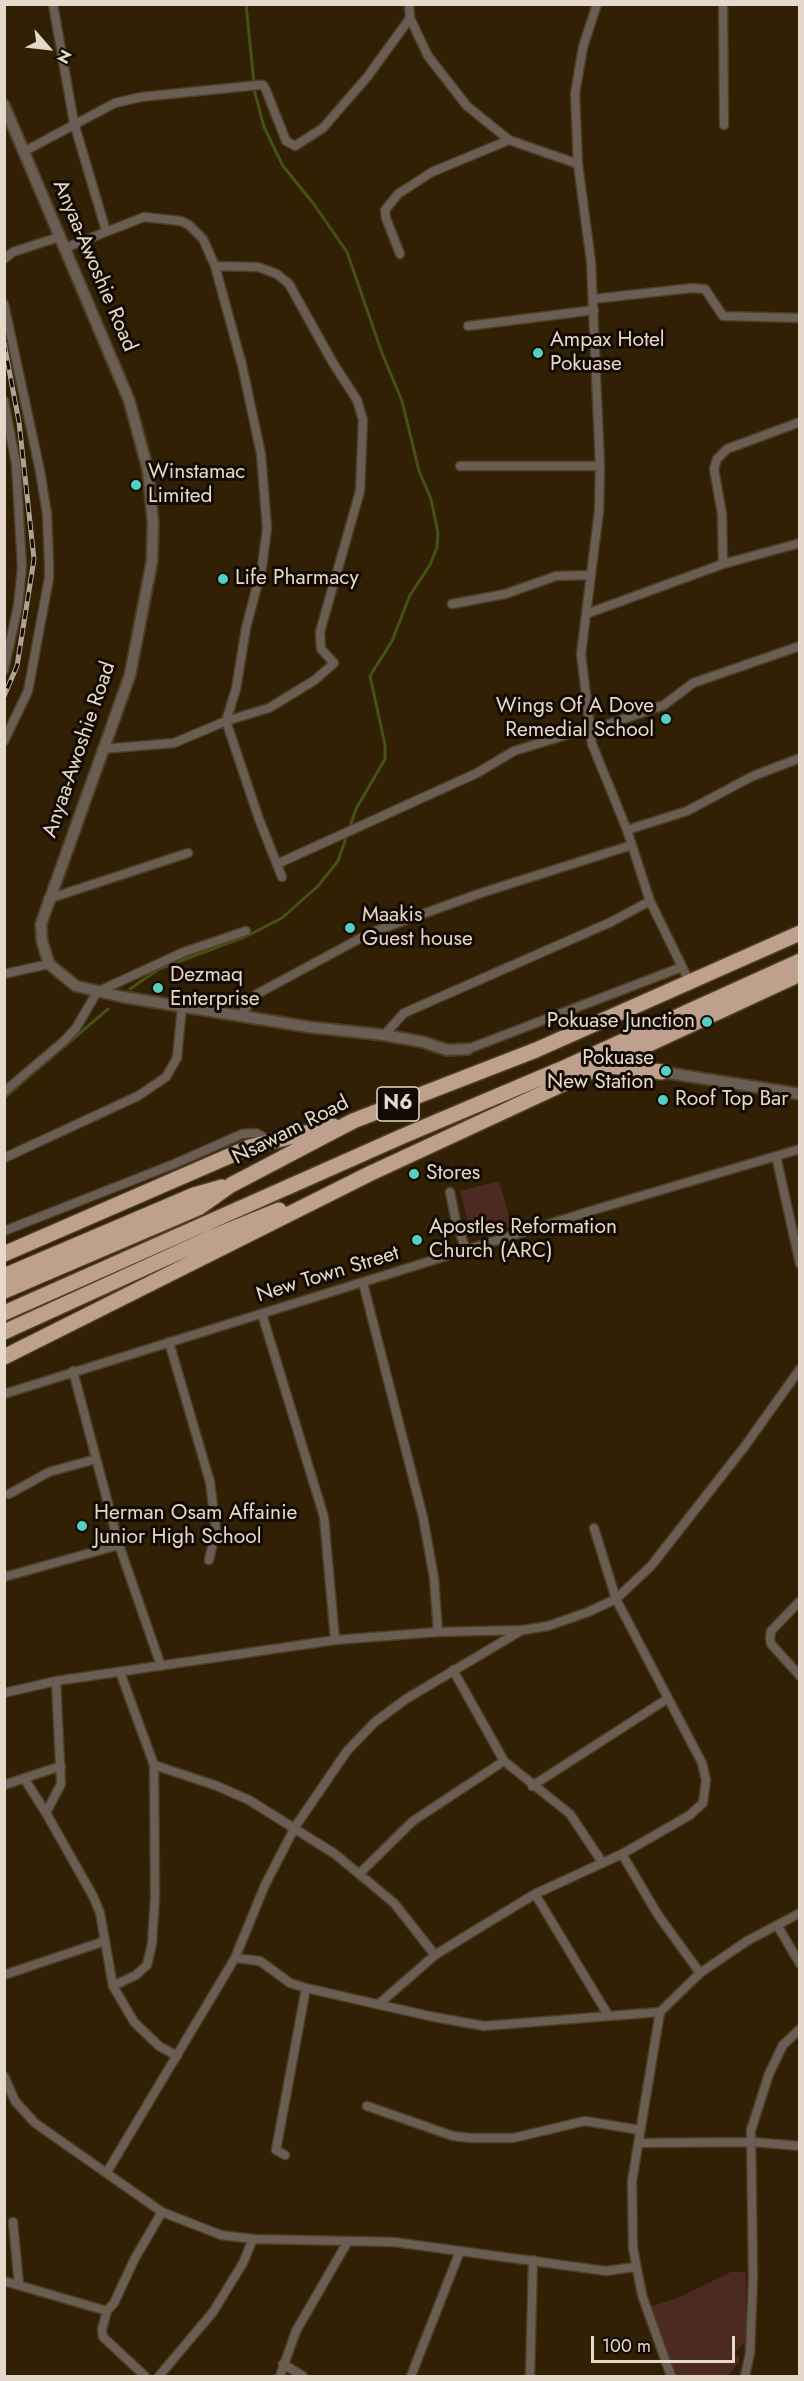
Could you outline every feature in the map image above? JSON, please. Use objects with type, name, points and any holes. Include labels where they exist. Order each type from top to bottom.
[{"type":"highway","name":"Nsawam Road","points":[[4,1291],[200,1207],[231,1185],[353,1121],[536,1050],[690,984],[800,933]]},
{"type":"highway","name":"N6","points":[[4,1313],[403,1136],[559,1070],[800,961]]},
{"type":"highway","points":[[4,1357],[117,1303],[369,1173],[800,974]]},
{"type":"highway","points":[[653,1040],[647,1057],[653,1068],[662,1072]]},
{"type":"highway","points":[[601,1065],[662,1072]]},
{"type":"highway","points":[[4,1254],[269,1140],[353,1121]]},
{"type":"highway","points":[[4,1332],[210,1238],[369,1173]]},
{"type":"highway","points":[[4,1276],[194,1195],[231,1185]]},
{"type":"street","points":[[52,4],[74,123],[106,231]]},
{"type":"street","points":[[409,4],[410,18],[428,56],[456,94],[489,126],[510,140],[578,164]]},
{"type":"street","points":[[597,4],[577,71],[578,164],[587,224],[594,310],[600,466],[599,511],[580,646],[589,729],[627,830],[650,901],[690,984]]},
{"type":"street","points":[[723,4],[724,125]]},
{"type":"street","points":[[23,152],[115,103],[134,98],[259,85],[263,85],[266,90],[286,141],[295,146],[323,128],[368,76],[410,18]]},
{"type":"street","name":"Anyaa-Awoshie Road","points":[[4,105],[129,400],[151,490],[153,548],[130,675],[48,899],[41,924],[42,941],[50,964]]},
{"type":"street","points":[[400,254],[385,210],[398,194],[432,172],[510,140]]},
{"type":"street","points":[[65,249],[144,217],[181,220],[202,238],[215,266],[258,439],[267,528],[262,567],[246,628],[236,689],[226,721],[282,877]]},
{"type":"street","points":[[4,259],[13,252],[59,237]]},
{"type":"street","points":[[102,749],[174,743],[226,721],[269,708],[315,680],[334,663],[321,649],[320,632],[360,491],[363,420],[357,400],[333,363],[290,284],[277,274],[258,267],[215,266]]},
{"type":"street","points":[[593,299],[692,288],[705,289],[723,316],[800,318]]},
{"type":"street","points":[[4,304],[40,471],[47,514],[49,562],[28,691],[4,741]]},
{"type":"street","points":[[468,326],[594,310]]},
{"type":"street","points":[[4,400],[16,464],[22,567],[18,606],[4,670]]},
{"type":"street","points":[[723,564],[722,514],[714,469],[717,459],[727,449],[800,422]]},
{"type":"street","points":[[460,466],[600,466]]},
{"type":"street","points":[[586,614],[723,564],[800,543]]},
{"type":"street","points":[[453,604],[505,594],[556,576],[590,575]]},
{"type":"street","points":[[277,864],[477,773],[514,751],[664,705],[693,683],[800,646]]},
{"type":"street","points":[[627,830],[687,811],[753,776],[800,759]]},
{"type":"street","points":[[240,1016],[257,994],[370,933],[481,893],[632,845]]},
{"type":"street","points":[[48,899],[188,853]]},
{"type":"street","points":[[384,1035],[404,1013],[611,922],[650,901]]},
{"type":"street","points":[[4,1092],[64,1041],[76,1028],[97,992],[184,952],[246,931]]},
{"type":"street","points":[[4,974],[50,964],[76,986],[97,992],[240,1016],[384,1035],[423,1042],[447,1050],[468,1049],[682,967]]},
{"type":"street","points":[[4,1158],[138,1096],[166,1077],[177,1058],[182,1006]]},
{"type":"street","points":[[662,1072],[800,1094]]},
{"type":"street","points":[[4,1231],[174,1164],[242,1134],[256,1133],[269,1140]]},
{"type":"street","name":"New Town Street","points":[[4,1394],[800,1149]]},
{"type":"street","points":[[776,1155],[800,1264]]},
{"type":"street","points":[[450,1192],[456,1222],[466,1250]]},
{"type":"street","points":[[363,1283],[423,1517],[434,1578],[438,1632]]},
{"type":"street","points":[[262,1314],[324,1516],[334,1640]]},
{"type":"street","points":[[169,1342],[210,1482],[216,1530],[209,1560]]},
{"type":"street","points":[[4,1693],[161,1665],[334,1640],[438,1632],[523,1630],[548,1626],[616,1599],[651,1566],[699,1508],[800,1369]]},
{"type":"street","points":[[73,1371],[119,1545],[161,1665]]},
{"type":"street","points":[[9,1494],[49,1472],[96,1459]]},
{"type":"street","points":[[380,2003],[435,1955],[535,1894],[622,1854],[690,1815],[703,1803],[706,1780],[702,1763],[616,1599],[594,1528]]},
{"type":"street","points":[[4,1577],[119,1545]]},
{"type":"street","points":[[800,1601],[771,1631],[770,1638],[771,1644],[800,1676]]},
{"type":"street","points":[[107,2172],[235,1958],[269,1877],[295,1827],[347,1751],[375,1722],[453,1670],[523,1630]]},
{"type":"street","points":[[453,1670],[504,1761],[532,1786],[570,1814],[602,1862]]},
{"type":"street","points":[[113,1986],[136,1975],[147,1965],[152,1944],[155,1897],[154,1765],[120,1672]]},
{"type":"street","points":[[46,1813],[61,1784],[62,1766],[56,1682]]},
{"type":"street","points":[[532,1786],[667,1699]]},
{"type":"street","points":[[359,1874],[413,1821],[504,1761]]},
{"type":"street","points":[[154,1765],[217,1786],[249,1800],[295,1827],[394,1903],[435,1955]]},
{"type":"street","points":[[4,1785],[62,1766]]},
{"type":"street","points":[[24,1778],[46,1813],[100,1912],[113,1986],[134,2022],[145,2034],[177,2056]]},
{"type":"street","points":[[622,1854],[658,1915],[700,1973]]},
{"type":"street","points":[[535,1894],[608,2015]]},
{"type":"street","points":[[671,2376],[650,2321],[635,2267],[632,2181],[660,2012],[700,1973],[747,1941],[800,1913]]},
{"type":"street","points":[[777,1925],[800,1964]]},
{"type":"street","points":[[4,1975],[105,1941]]},
{"type":"street","points":[[235,1958],[260,1961],[290,1983],[306,1988],[484,2026],[660,2012]]},
{"type":"street","points":[[285,2156],[276,2150],[306,1988]]},
{"type":"street","points":[[745,2376],[750,2352],[753,2279],[753,2142],[751,2130],[769,2073],[783,2045],[800,2029]]},
{"type":"street","points":[[4,2076],[15,2101],[35,2123],[162,2212],[221,2235],[254,2239],[394,2242],[606,2271],[635,2267]]},
{"type":"street","points":[[367,2106],[453,2136],[471,2138],[513,2138],[585,2121],[640,2130]]},
{"type":"street","points":[[639,2143],[753,2142],[800,2146]]},
{"type":"street","points":[[145,2376],[103,2337],[102,2329],[107,2311],[114,2303],[135,2258],[162,2212]]},
{"type":"street","points":[[13,2222],[19,2285]]},
{"type":"street","points":[[159,2376],[213,2312],[243,2263],[254,2239]]},
{"type":"street","points":[[280,2376],[296,2331],[348,2241]]},
{"type":"street","points":[[411,2376],[460,2251]]},
{"type":"street","points":[[530,2376],[533,2260]]},
{"type":"street","points":[[4,2281],[107,2311]]},
{"type":"street","points":[[283,2364],[303,2376]]},
{"type":"shaded area","points":[[499,1181],[512,1226],[472,1237],[460,1191]]},
{"type":"shaded area","points":[[731,2272],[745,2272],[746,2276],[745,2342],[734,2352],[740,2360],[728,2376],[674,2376],[653,2320],[652,2306],[678,2298]]},
{"type":"waterway","points":[[130,989],[159,969],[247,936],[282,918],[318,886],[338,861],[356,809],[385,759],[385,745],[370,676],[392,641],[410,595],[430,565],[437,547],[438,533],[431,499],[419,471],[402,401],[382,353],[347,252],[313,203],[283,166],[264,127],[255,93],[246,4]]},
{"type":"waterway","points":[[4,1098],[108,1009]]},
{"type":"railway","points":[[4,343],[19,422],[34,559],[17,666],[4,696]]},
{"type":"place","name":"Ampax Hotel Pokuase","points":[[538,353]]},
{"type":"place","name":"Winstamac Limited","points":[[136,485]]},
{"type":"place","name":"Life Pharmacy","points":[[223,579]]},
{"type":"place","name":"Wings Of A Dove Remedial School","points":[[666,719]]},
{"type":"place","name":"Maakis Guest house","points":[[350,928]]},
{"type":"place","name":"Dezmaq Enterprise","points":[[158,988]]},
{"type":"place","name":"Pokuase Junction","points":[[707,1022]]},
{"type":"place","name":"Pokuase New Station","points":[[666,1071]]},
{"type":"place","name":"Roof Top Bar","points":[[663,1100]]},
{"type":"place","name":"Stores","points":[[414,1174]]},
{"type":"place","name":"Apostles Reformation Church (ARC)","points":[[417,1240]]},
{"type":"place","name":"Herman Osam Affainie Junior High School","points":[[82,1526]]}]
